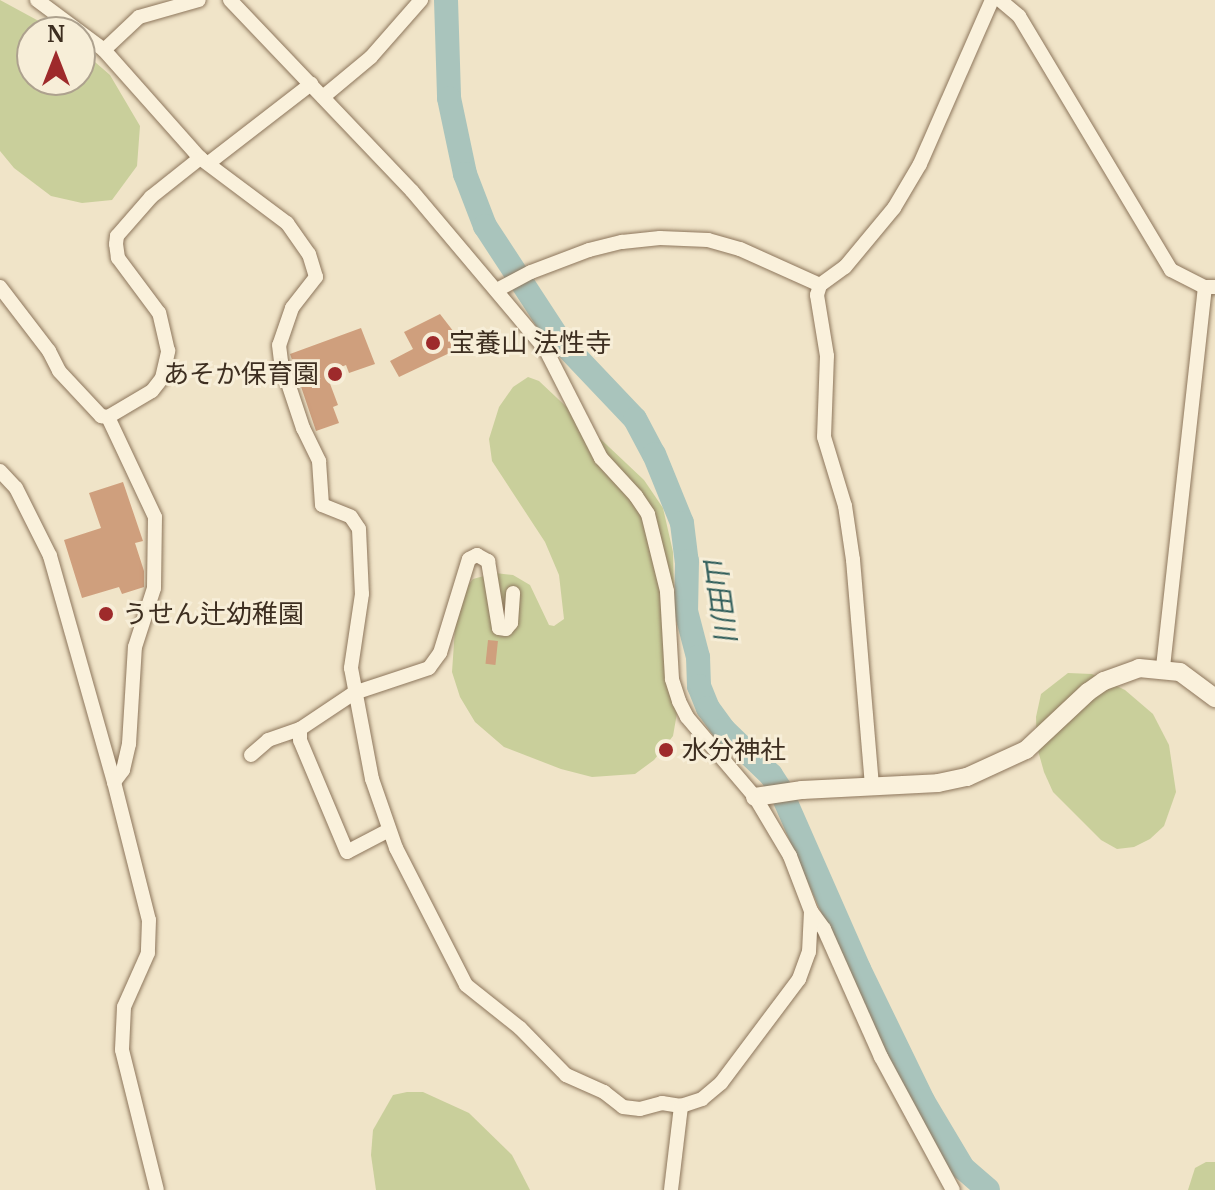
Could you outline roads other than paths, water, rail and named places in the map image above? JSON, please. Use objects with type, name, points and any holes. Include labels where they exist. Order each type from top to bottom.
[{"type":"street","points":[[37,0],[104,50],[205,160],[287,223],[315,268],[313,282],[292,308],[280,354],[303,428],[319,461],[322,505],[351,517],[359,529],[362,594],[351,668],[372,779],[389,830],[433,924],[466,985],[520,1028],[566,1075],[604,1092],[623,1107],[640,1109],[662,1103],[681,1106],[702,1099],[721,1083],[799,979],[809,952],[811,911]]},
{"type":"street","points":[[104,50],[139,17],[199,0]]},
{"type":"street","points":[[230,0],[502,288],[546,350],[597,451],[648,514],[667,591],[672,679],[679,701],[687,717],[760,796],[881,1057],[953,1190]]},
{"type":"street","points":[[323,97],[371,57],[421,0]]},
{"type":"street","points":[[872,786],[853,560],[845,506],[824,437],[827,356],[817,295],[820,285],[845,267],[894,208],[920,164],[992,0]]},
{"type":"street","points":[[1000,0],[1019,16],[1171,270],[1210,287],[1163,667]]},
{"type":"street","points":[[0,287],[49,351],[59,371],[101,416],[108,417],[152,391],[162,378],[168,351],[159,313],[118,258],[117,236],[151,197],[311,84]]},
{"type":"street","points":[[502,288],[531,272],[622,242],[660,238],[708,240],[740,249],[820,285]]},
{"type":"street","points":[[108,417],[155,517],[154,588],[135,647],[129,744],[123,770],[114,782]]},
{"type":"street","points":[[0,471],[16,488],[50,556],[114,782],[150,938],[148,953],[124,1007],[122,1050],[157,1190]]},
{"type":"street","points":[[251,755],[268,740],[300,729],[354,693],[420,674],[435,662],[465,563],[473,556],[482,556],[488,561],[499,628],[506,629],[511,623],[513,593]]},
{"type":"street","points":[[760,796],[802,790],[938,783],[995,766],[1026,750],[1104,681],[1139,668],[1163,667],[1180,672],[1215,698]]},
{"type":"street","points":[[300,729],[300,740],[347,852],[389,830]]},
{"type":"street","points":[[671,1190],[681,1106]]},
{"type":"waterway","name":"山田川","points":[[446,0],[449,98],[465,174],[485,226],[559,339],[635,419],[654,454],[682,523],[687,561],[686,611],[698,657],[699,686],[708,708],[724,730],[771,775],[780,789],[859,969],[923,1101],[963,1168],[988,1190]]},
{"type":"place","name":"宝養山 法性寺","points":[[433,343]]},
{"type":"place","name":"あそか保育園","points":[[335,374]]},
{"type":"place","name":"うせん辻幼稚園","points":[[106,614]]},
{"type":"place","name":"水分神社","points":[[666,750]]}]
